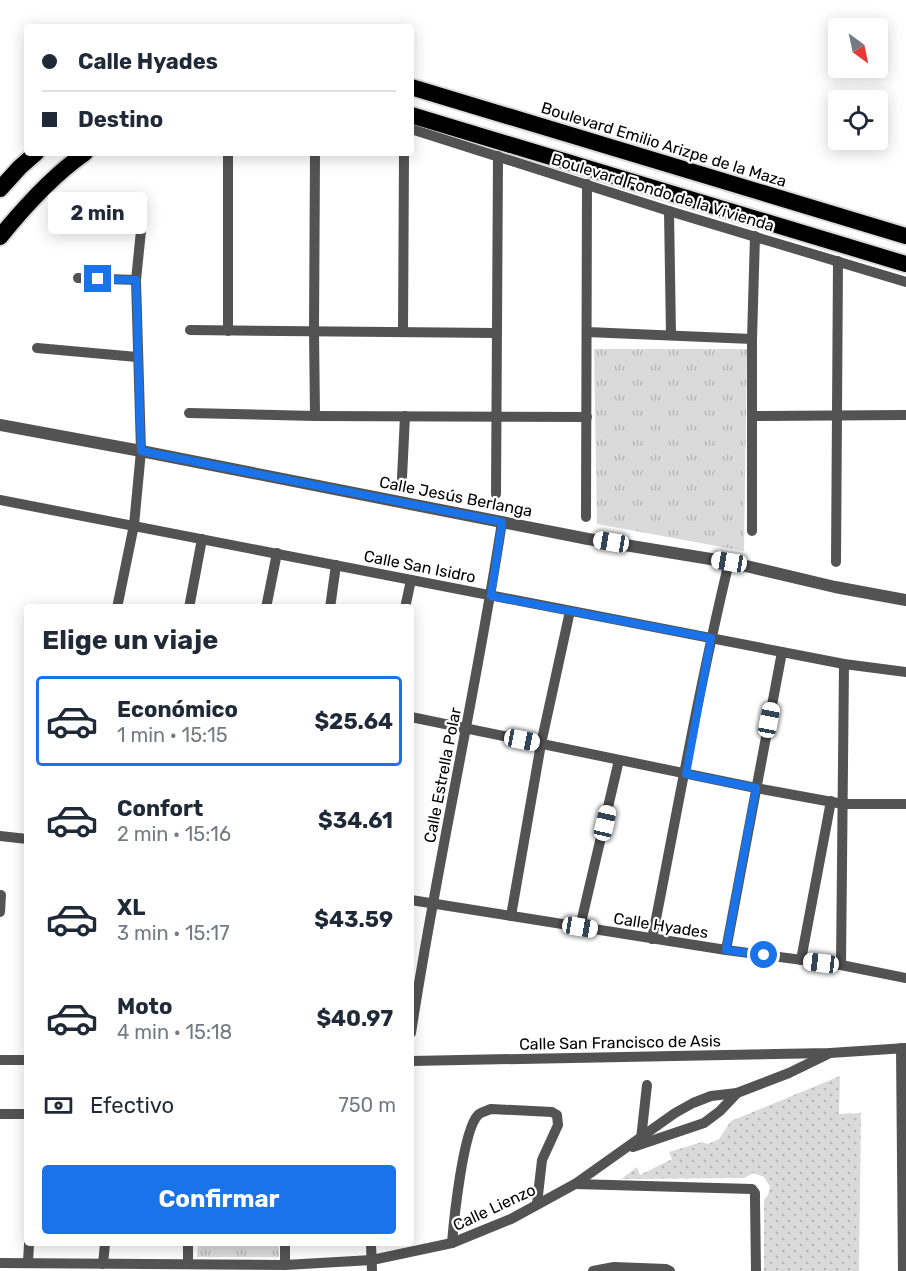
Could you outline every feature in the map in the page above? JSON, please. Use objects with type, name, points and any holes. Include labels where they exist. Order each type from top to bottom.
[{"type":"highway","name":"Boulevard Emilio Arizpe de la Maza","points":[[414,88],[906,236]]},
{"type":"highway","points":[[414,116],[906,264]]},
{"type":"highway","points":[[0,189],[32,156]]},
{"type":"highway","points":[[0,237],[42,189],[81,156]]},
{"type":"street","name":"Boulevard Fondo de la Vivienda","points":[[414,130],[669,211],[906,282]]},
{"type":"street","points":[[228,156],[228,332]]},
{"type":"street","points":[[315,156],[315,416]]},
{"type":"street","points":[[403,332],[404,156]]},
{"type":"street","points":[[496,494],[498,156]]},
{"type":"street","points":[[586,517],[587,184]]},
{"type":"street","points":[[669,211],[671,335]]},
{"type":"street","points":[[118,604],[134,525],[141,451],[136,280],[142,221]]},
{"type":"street","points":[[752,531],[754,416],[752,339],[755,236]]},
{"type":"street","points":[[836,562],[838,261]]},
{"type":"street","points":[[78,278],[136,280]]},
{"type":"street","points":[[190,330],[497,333]]},
{"type":"street","points":[[587,332],[752,339]]},
{"type":"street","points":[[37,348],[137,357]]},
{"type":"street","points":[[189,412],[315,416],[587,417]]},
{"type":"street","points":[[754,416],[906,415]]},
{"type":"street","points":[[402,478],[405,416]]},
{"type":"street","name":"Calle Jesús Berlanga","points":[[0,425],[502,522],[729,562],[835,587],[906,600]]},
{"type":"street","name":"Calle San Isidro","points":[[0,500],[844,664],[906,672]]},
{"type":"street","name":"Calle Estrella Polar","points":[[414,994],[416,968],[433,904],[491,596],[502,522]]},
{"type":"street","points":[[190,604],[202,539]]},
{"type":"street","points":[[267,604],[277,553]]},
{"type":"street","points":[[651,939],[686,774],[711,638],[729,562]]},
{"type":"street","points":[[331,604],[336,565]]},
{"type":"street","points":[[406,604],[411,580]]},
{"type":"street","points":[[511,916],[541,744],[570,611]]},
{"type":"street","points":[[726,950],[782,652]]},
{"type":"street","points":[[841,965],[844,664]]},
{"type":"street","points":[[414,718],[843,804],[906,804]]},
{"type":"street","points":[[580,927],[620,760]]},
{"type":"street","points":[[801,960],[831,801]]},
{"type":"street","points":[[0,836],[24,839]]},
{"type":"street","points":[[0,912],[1,895]]},
{"type":"street","name":"Calle Hyades","points":[[414,901],[651,939],[841,965],[906,978]]},
{"type":"street","points":[[903,1271],[904,1048]]},
{"type":"street","name":"Calle San Francisco de Asis","points":[[414,1060],[830,1053],[904,1048]]},
{"type":"street","name":"Calle Lienzo","points":[[641,1142],[693,1103],[711,1096],[737,1093],[789,1073],[830,1053]]},
{"type":"street","points":[[0,1060],[24,1060]]},
{"type":"street","points":[[641,1142],[647,1085]]},
{"type":"street","name":"Calle Lienzo","points":[[0,1263],[372,1266],[452,1243],[511,1219],[575,1184],[641,1142],[705,1123],[737,1093]]},
{"type":"street","points":[[452,1243],[466,1147],[475,1119],[484,1111],[491,1109],[552,1112],[556,1115],[558,1125],[542,1160],[537,1204]]},
{"type":"street","points":[[0,1114],[24,1114]]},
{"type":"street","points":[[575,1184],[752,1189],[755,1192],[756,1271]]},
{"type":"street","points":[[28,1262],[29,1246]]},
{"type":"street","points":[[103,1264],[105,1246]]},
{"type":"street","points":[[188,1246],[188,1263]]},
{"type":"street","points":[[285,1246],[285,1265]]},
{"type":"street","points":[[371,1246],[372,1266]]},
{"type":"street","points":[[593,1271],[614,1267],[670,1271]]},
{"type":"green space","points":[[594,349],[747,349],[744,551],[597,524]]},
{"type":"green space","points":[[840,1076],[839,1114],[861,1113],[859,1271],[764,1271],[764,1200],[770,1187],[764,1177],[753,1173],[744,1178],[621,1179],[637,1167],[640,1175],[672,1159],[669,1152],[702,1142],[708,1144],[719,1139],[731,1121]]},
{"type":"green space","points":[[198,1246],[278,1246],[279,1257],[197,1257]]},
{"type":"route","points":[[98,279],[136,280],[141,451],[502,522],[491,596],[711,638],[686,774],[756,788],[726,950],[764,955]]}]
